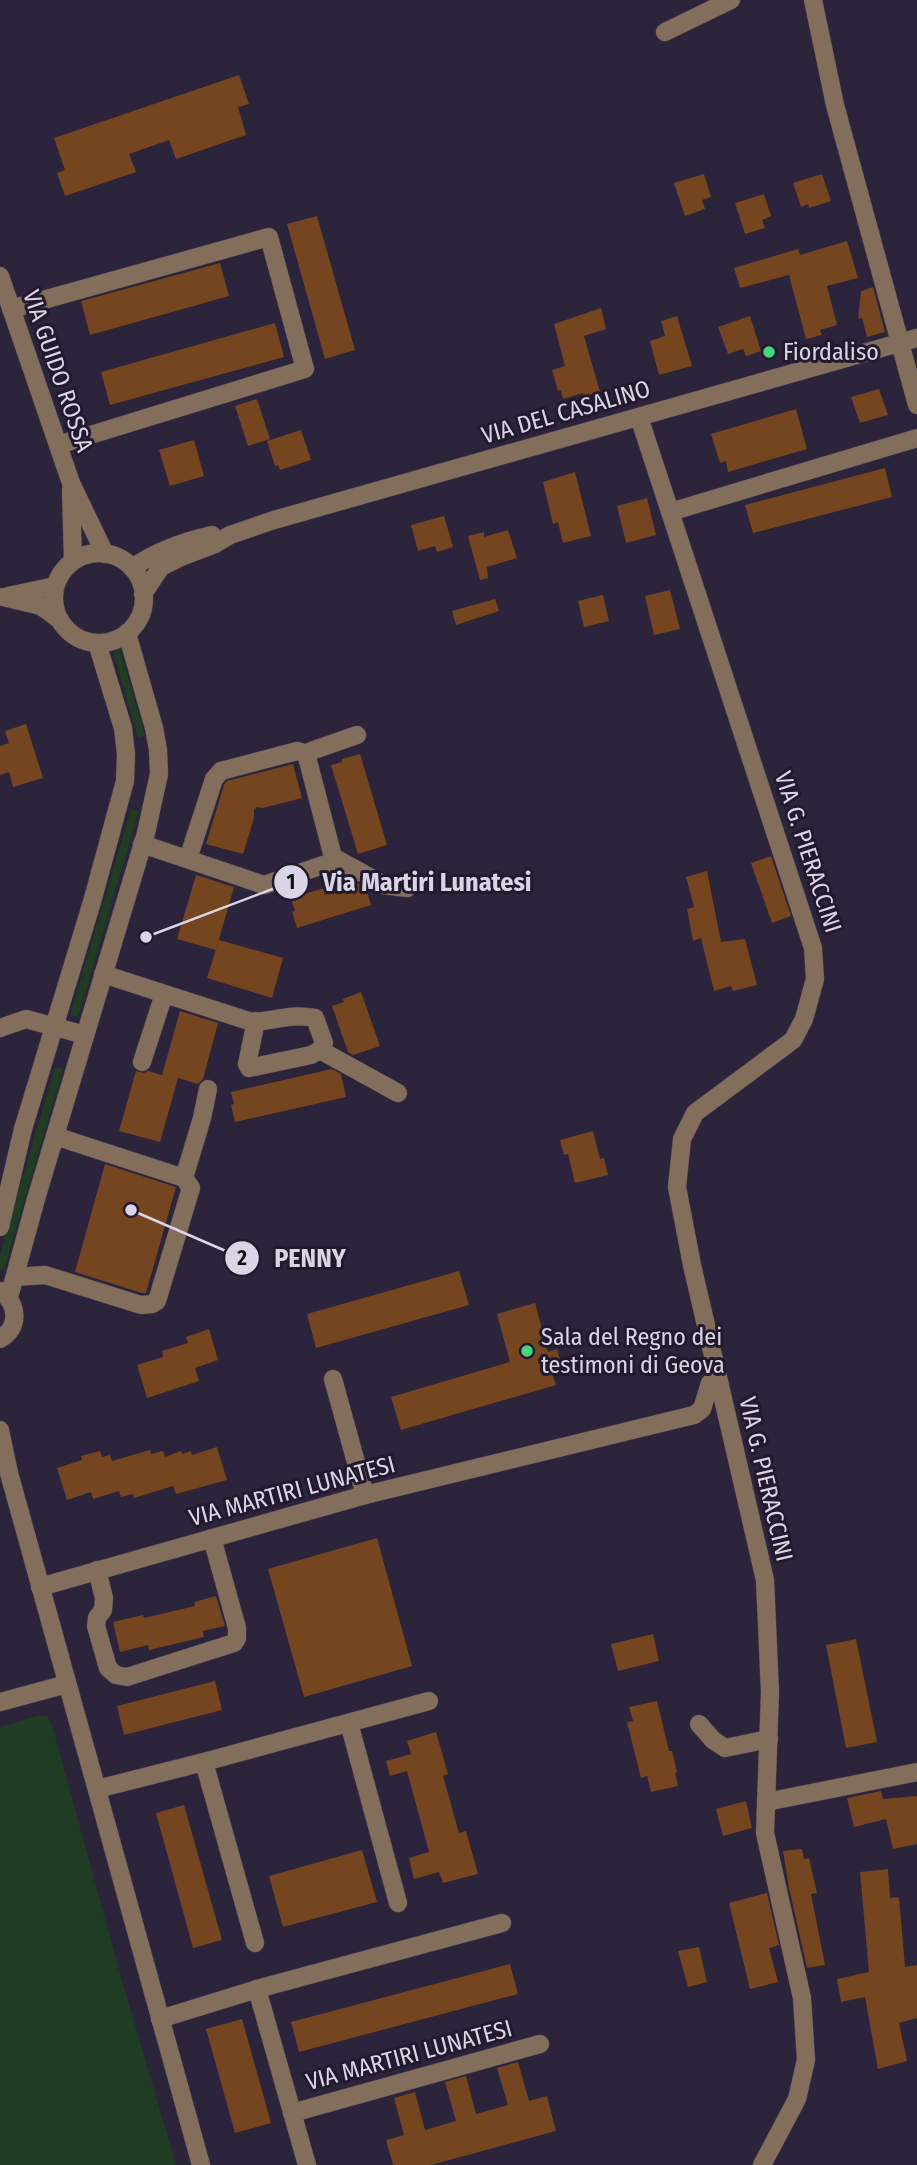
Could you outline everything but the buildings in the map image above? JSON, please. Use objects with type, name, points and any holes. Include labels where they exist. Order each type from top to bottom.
[{"type":"street","points":[[665,32],[731,0]]},
{"type":"street","points":[[813,0],[835,105],[917,405]]},
{"type":"street","points":[[10,309],[269,237],[305,369],[58,445]]},
{"type":"street","name":"VIA GUIDO ROSSA","points":[[0,276],[71,482],[106,554]]},
{"type":"street","name":"VIA DEL CASALINO","points":[[143,594],[161,568],[230,535],[274,520],[917,338]]},
{"type":"street","name":"VIA G. PIERACCINI","points":[[639,416],[813,948],[815,979],[804,1019],[793,1040],[695,1113],[682,1139],[677,1187],[765,1580],[770,1692],[765,1833],[802,1998],[806,2060],[797,2099],[762,2165]]},
{"type":"street","points":[[670,512],[917,438]]},
{"type":"street","name":"VIA GUIDO ROSSA","points":[[71,482],[73,561]]},
{"type":"street","name":"VIA DEL CASALINO","points":[[132,568],[145,559],[189,541],[211,535],[230,535]]},
{"type":"street","points":[[106,554],[124,561],[132,568],[142,585],[143,594],[140,616],[127,633],[118,639],[97,643],[76,637],[66,630],[60,620],[54,598],[55,586],[59,576],[73,561],[83,556],[106,554]]},
{"type":"street","points":[[1,598],[55,586]]},
{"type":"street","points":[[1,598],[41,606],[60,620]]},
{"type":"street","points":[[1,1342],[14,1324],[15,1315],[13,1305],[4,1294],[15,1277],[142,844],[159,774],[156,739],[127,633]]},
{"type":"street","points":[[0,1227],[23,1129],[96,889],[125,781],[123,727],[97,643]]},
{"type":"street","points":[[357,735],[311,751],[307,757],[333,857],[384,885],[407,888]]},
{"type":"street","points":[[188,859],[214,779],[220,771],[297,751],[309,754]]},
{"type":"street","points":[[125,781],[156,788]]},
{"type":"street","points":[[142,844],[264,885],[329,863],[333,857]]},
{"type":"street","points":[[103,974],[257,1021],[300,1014],[315,1018],[324,1043],[320,1050],[311,1055],[249,1068],[247,1064],[257,1021]]},
{"type":"street","points":[[142,1062],[164,993]]},
{"type":"street","points":[[0,1028],[26,1019],[85,1035]]},
{"type":"street","points":[[320,1050],[398,1093]]},
{"type":"street","points":[[184,1178],[208,1089]]},
{"type":"street","points":[[15,1277],[46,1275],[141,1305],[153,1312],[191,1188],[184,1178],[55,1136]]},
{"type":"street","name":"VIA MARTIRI LUNATESI","points":[[40,1587],[365,1495],[694,1415],[702,1409],[710,1382],[718,1379]]},
{"type":"street","points":[[333,1380],[365,1495]]},
{"type":"street","points":[[0,1430],[40,1587],[201,2165]]},
{"type":"street","points":[[97,1570],[104,1598],[103,1610],[97,1618],[96,1626],[108,1668],[116,1675],[127,1677],[234,1643],[237,1628],[212,1538]]},
{"type":"street","points":[[0,1702],[68,1684]]},
{"type":"street","points":[[97,1789],[429,1701]]},
{"type":"street","points":[[349,1723],[398,1903]]},
{"type":"street","points":[[699,1724],[713,1740],[725,1748],[769,1739]]},
{"type":"street","points":[[204,1762],[255,1943]]},
{"type":"street","points":[[766,1802],[917,1772]]},
{"type":"street","points":[[160,2019],[257,1989],[502,1923]]},
{"type":"street","name":"VIA MARTIRI LUNATESI","points":[[257,1989],[307,2165]]},
{"type":"street","name":"VIA MARTIRI LUNATESI","points":[[292,2113],[540,2044]]},
{"type":"green space","points":[[119,646],[145,736],[138,738],[112,648]]},
{"type":"green space","points":[[131,809],[139,811],[78,1017],[70,1015]]},
{"type":"green space","points":[[55,1067],[63,1069],[4,1270],[0,1269],[0,1254]]},
{"type":"green space","points":[[37,1716],[47,1716],[52,1725],[176,2165],[0,2165],[0,1727]]},
{"type":"place","name":"Fiordaliso","points":[[769,352]]},
{"type":"place","name":"Via Martiri Lunatesi","points":[[146,937]]},
{"type":"place","name":"PENNY","points":[[131,1210]]},
{"type":"place","name":"Sala del Regno dei testimoni di Geova","points":[[527,1351]]}]
